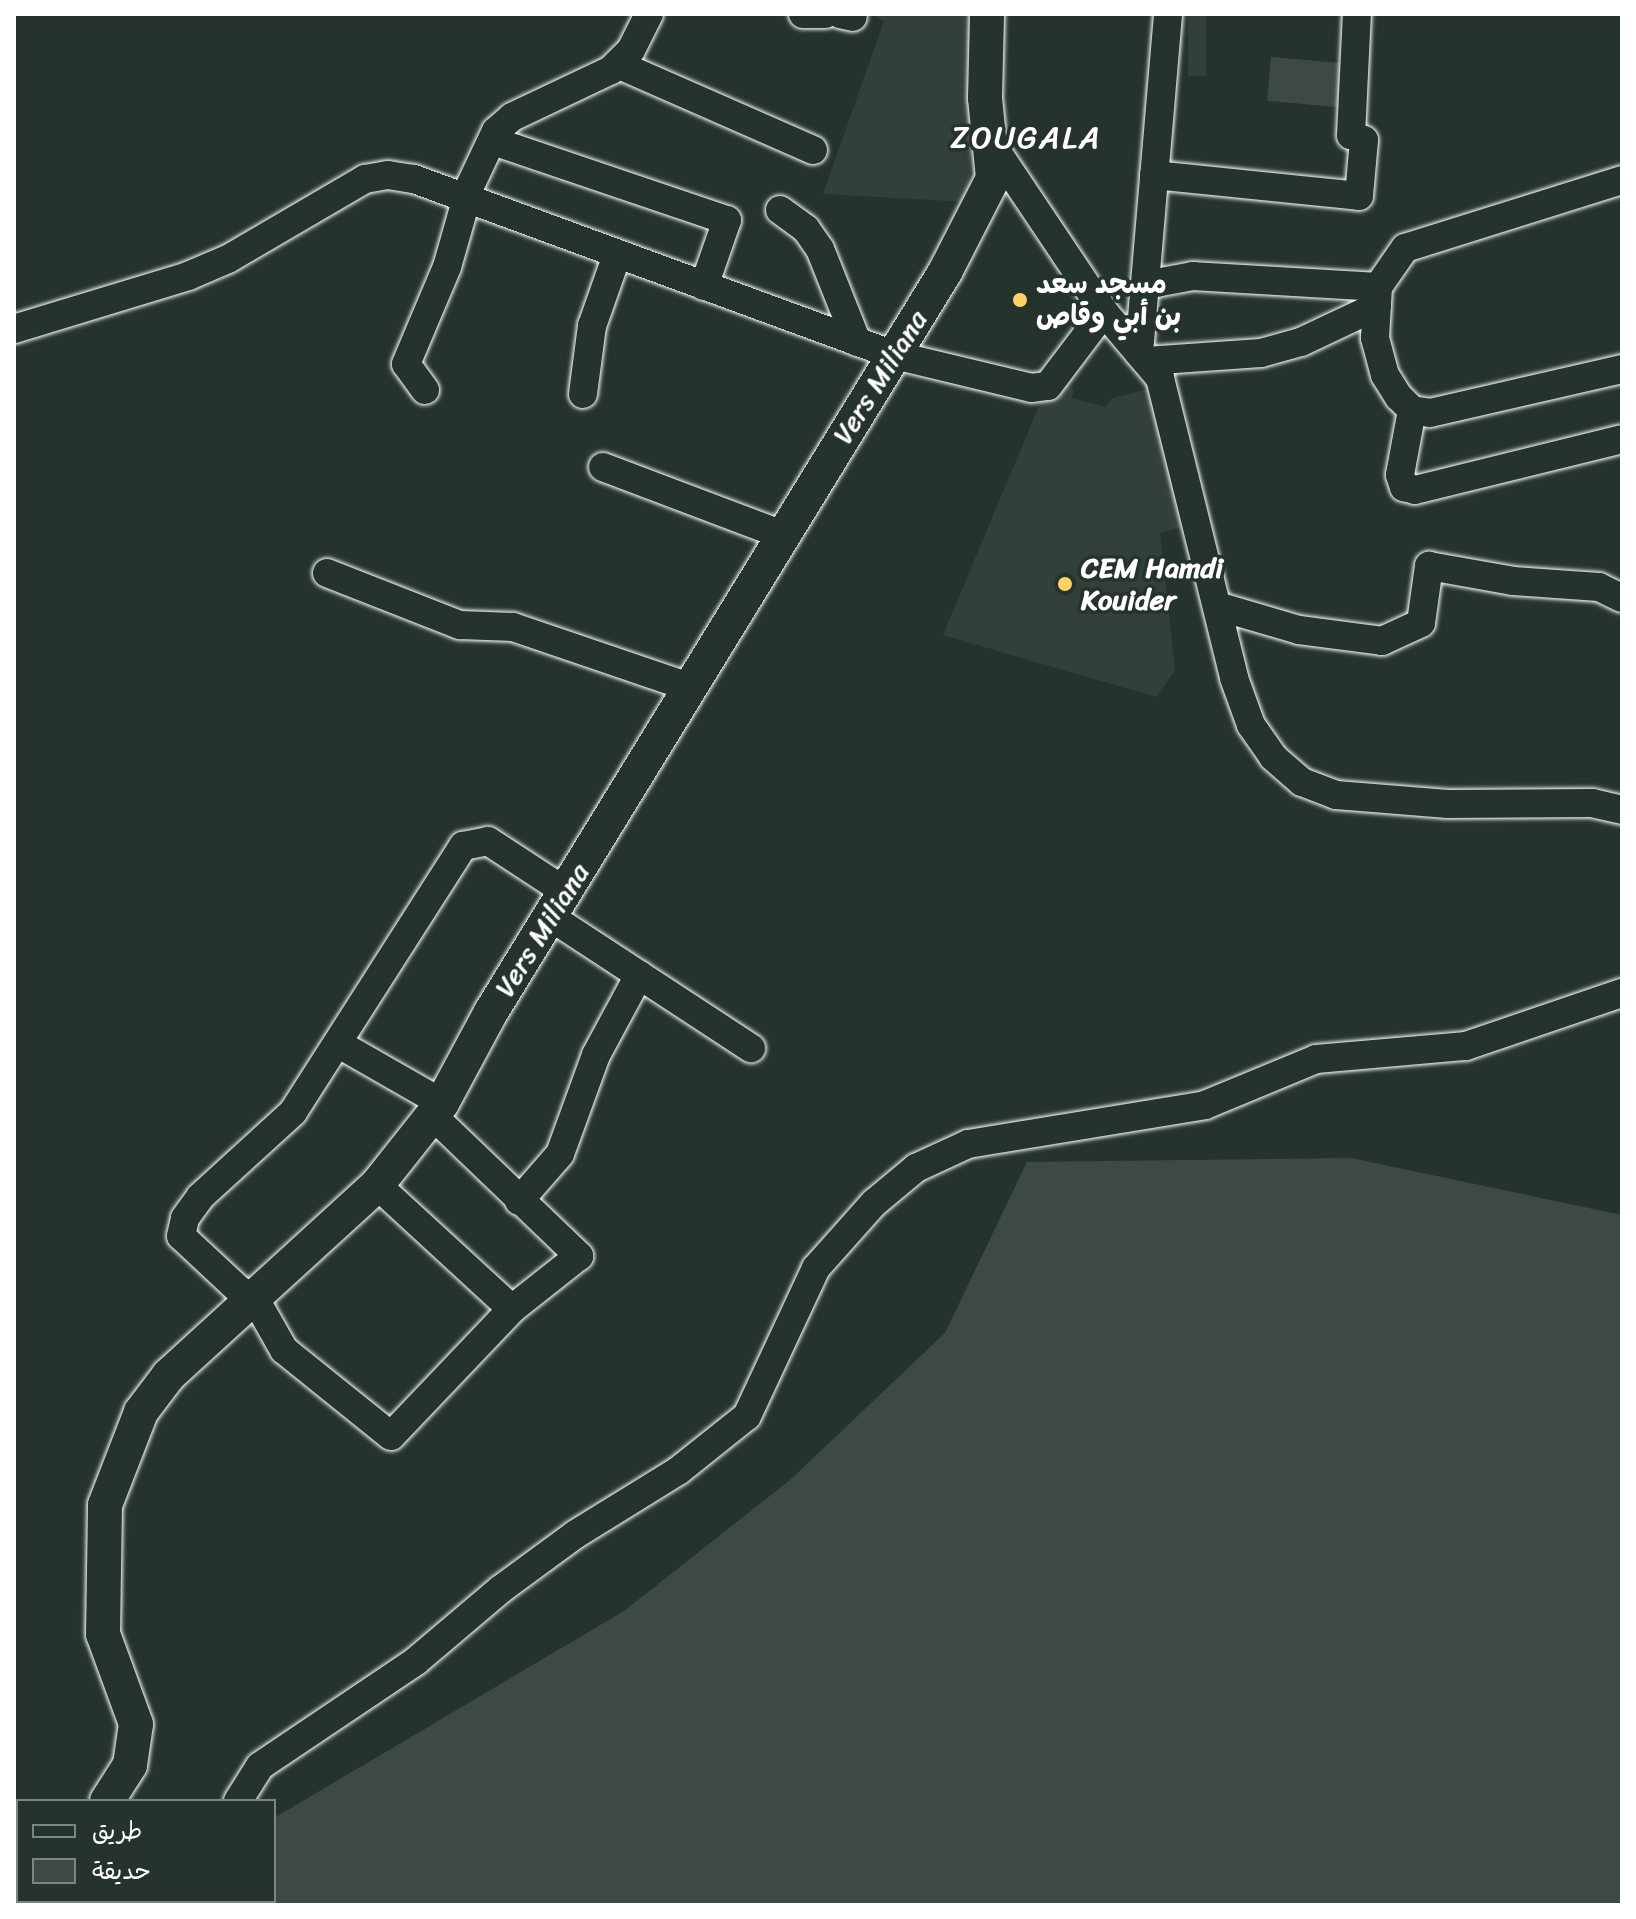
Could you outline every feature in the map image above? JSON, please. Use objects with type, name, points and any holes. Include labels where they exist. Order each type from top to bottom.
[{"type":"main road","name":"Vers Miliana","points":[[108,1799],[130,1765],[136,1724],[103,1634],[105,1505],[141,1412],[169,1375],[377,1185],[437,1109],[491,1012],[945,272],[993,178],[993,146],[985,98],[987,14]]},
{"type":"street","points":[[425,390],[406,364],[447,267],[467,200],[493,141],[512,117],[617,64],[631,50],[649,14]]},
{"type":"street","points":[[803,14],[825,14]]},
{"type":"street","points":[[1142,357],[1145,285],[1168,14]]},
{"type":"street","points":[[1154,175],[1359,196],[1364,140],[1351,135],[1357,14]]},
{"type":"street","points":[[617,64],[813,150]]},
{"type":"street","points":[[493,141],[727,220],[704,286]]},
{"type":"street","points":[[993,146],[1104,312],[1160,378],[1172,411],[1217,606],[1251,725],[1273,757],[1302,782],[1336,795],[1448,804],[1592,803],[1622,810]]},
{"type":"street","points":[[14,329],[188,276],[228,259],[365,179],[388,175],[414,179],[894,355],[1031,388],[1048,386],[1104,312]]},
{"type":"street","points":[[1622,180],[1416,244],[1397,258],[1378,296],[1375,338],[1385,375],[1412,410],[1430,413],[1622,369]]},
{"type":"street","points":[[780,210],[806,229],[820,249],[857,342]]},
{"type":"street","points":[[583,394],[592,326],[617,255]]},
{"type":"street","points":[[1145,285],[1193,276],[1378,296]]},
{"type":"street","points":[[1142,357],[1261,353],[1301,342],[1378,296]]},
{"type":"street","points":[[1412,410],[1400,475],[1404,487],[1415,490],[1622,439]]},
{"type":"street","points":[[603,467],[783,535]]},
{"type":"street","points":[[1217,606],[1299,630],[1382,641],[1421,623],[1429,566],[1513,581],[1599,587],[1622,598]]},
{"type":"street","points":[[327,573],[460,625],[513,627],[689,687]]},
{"type":"street","points":[[339,1044],[437,1109],[519,1201],[579,1256],[512,1309],[391,1436],[284,1350],[254,1297],[239,1290],[181,1236],[185,1218],[200,1197],[293,1112],[463,846],[488,841],[639,975],[751,1048]]},
{"type":"street","points":[[519,1201],[560,1154],[596,1055],[639,975]]},
{"type":"street","points":[[239,1799],[260,1766],[416,1661],[501,1589],[576,1534],[678,1471],[747,1416],[816,1268],[874,1203],[916,1168],[968,1144],[1205,1105],[1316,1059],[1466,1046],[1622,993]]},
{"type":"street","points":[[377,1185],[512,1309]]},
{"type":"shaded area","points":[[871,14],[973,14],[969,202],[823,194],[884,21]]},
{"type":"shaded area","points":[[1188,14],[1206,14],[1206,76],[1188,76]]},
{"type":"shaded area","name":"CEM Hamdi Kouider","points":[[1062,383],[1074,389],[1072,398],[1106,407],[1112,398],[1149,389],[1185,526],[1160,533],[1175,670],[1157,697],[943,635],[1044,394],[1059,396]]},
{"type":"green space","points":[[1271,57],[1349,64],[1345,108],[1267,101]]},
{"type":"green space","points":[[1351,1158],[1622,1215],[1622,1905],[221,1905],[276,1903],[276,1817],[624,1611],[790,1480],[945,1333],[1027,1162]]},
{"type":"place","name":"مسجد سعد بن أبي وقاص","points":[[1020,300]]},
{"type":"place","name":"CEM Hamdi Kouider","points":[[1065,584]]},
{"type":"district","name":"ZOUGALA","points":[[1026,138]]}]
